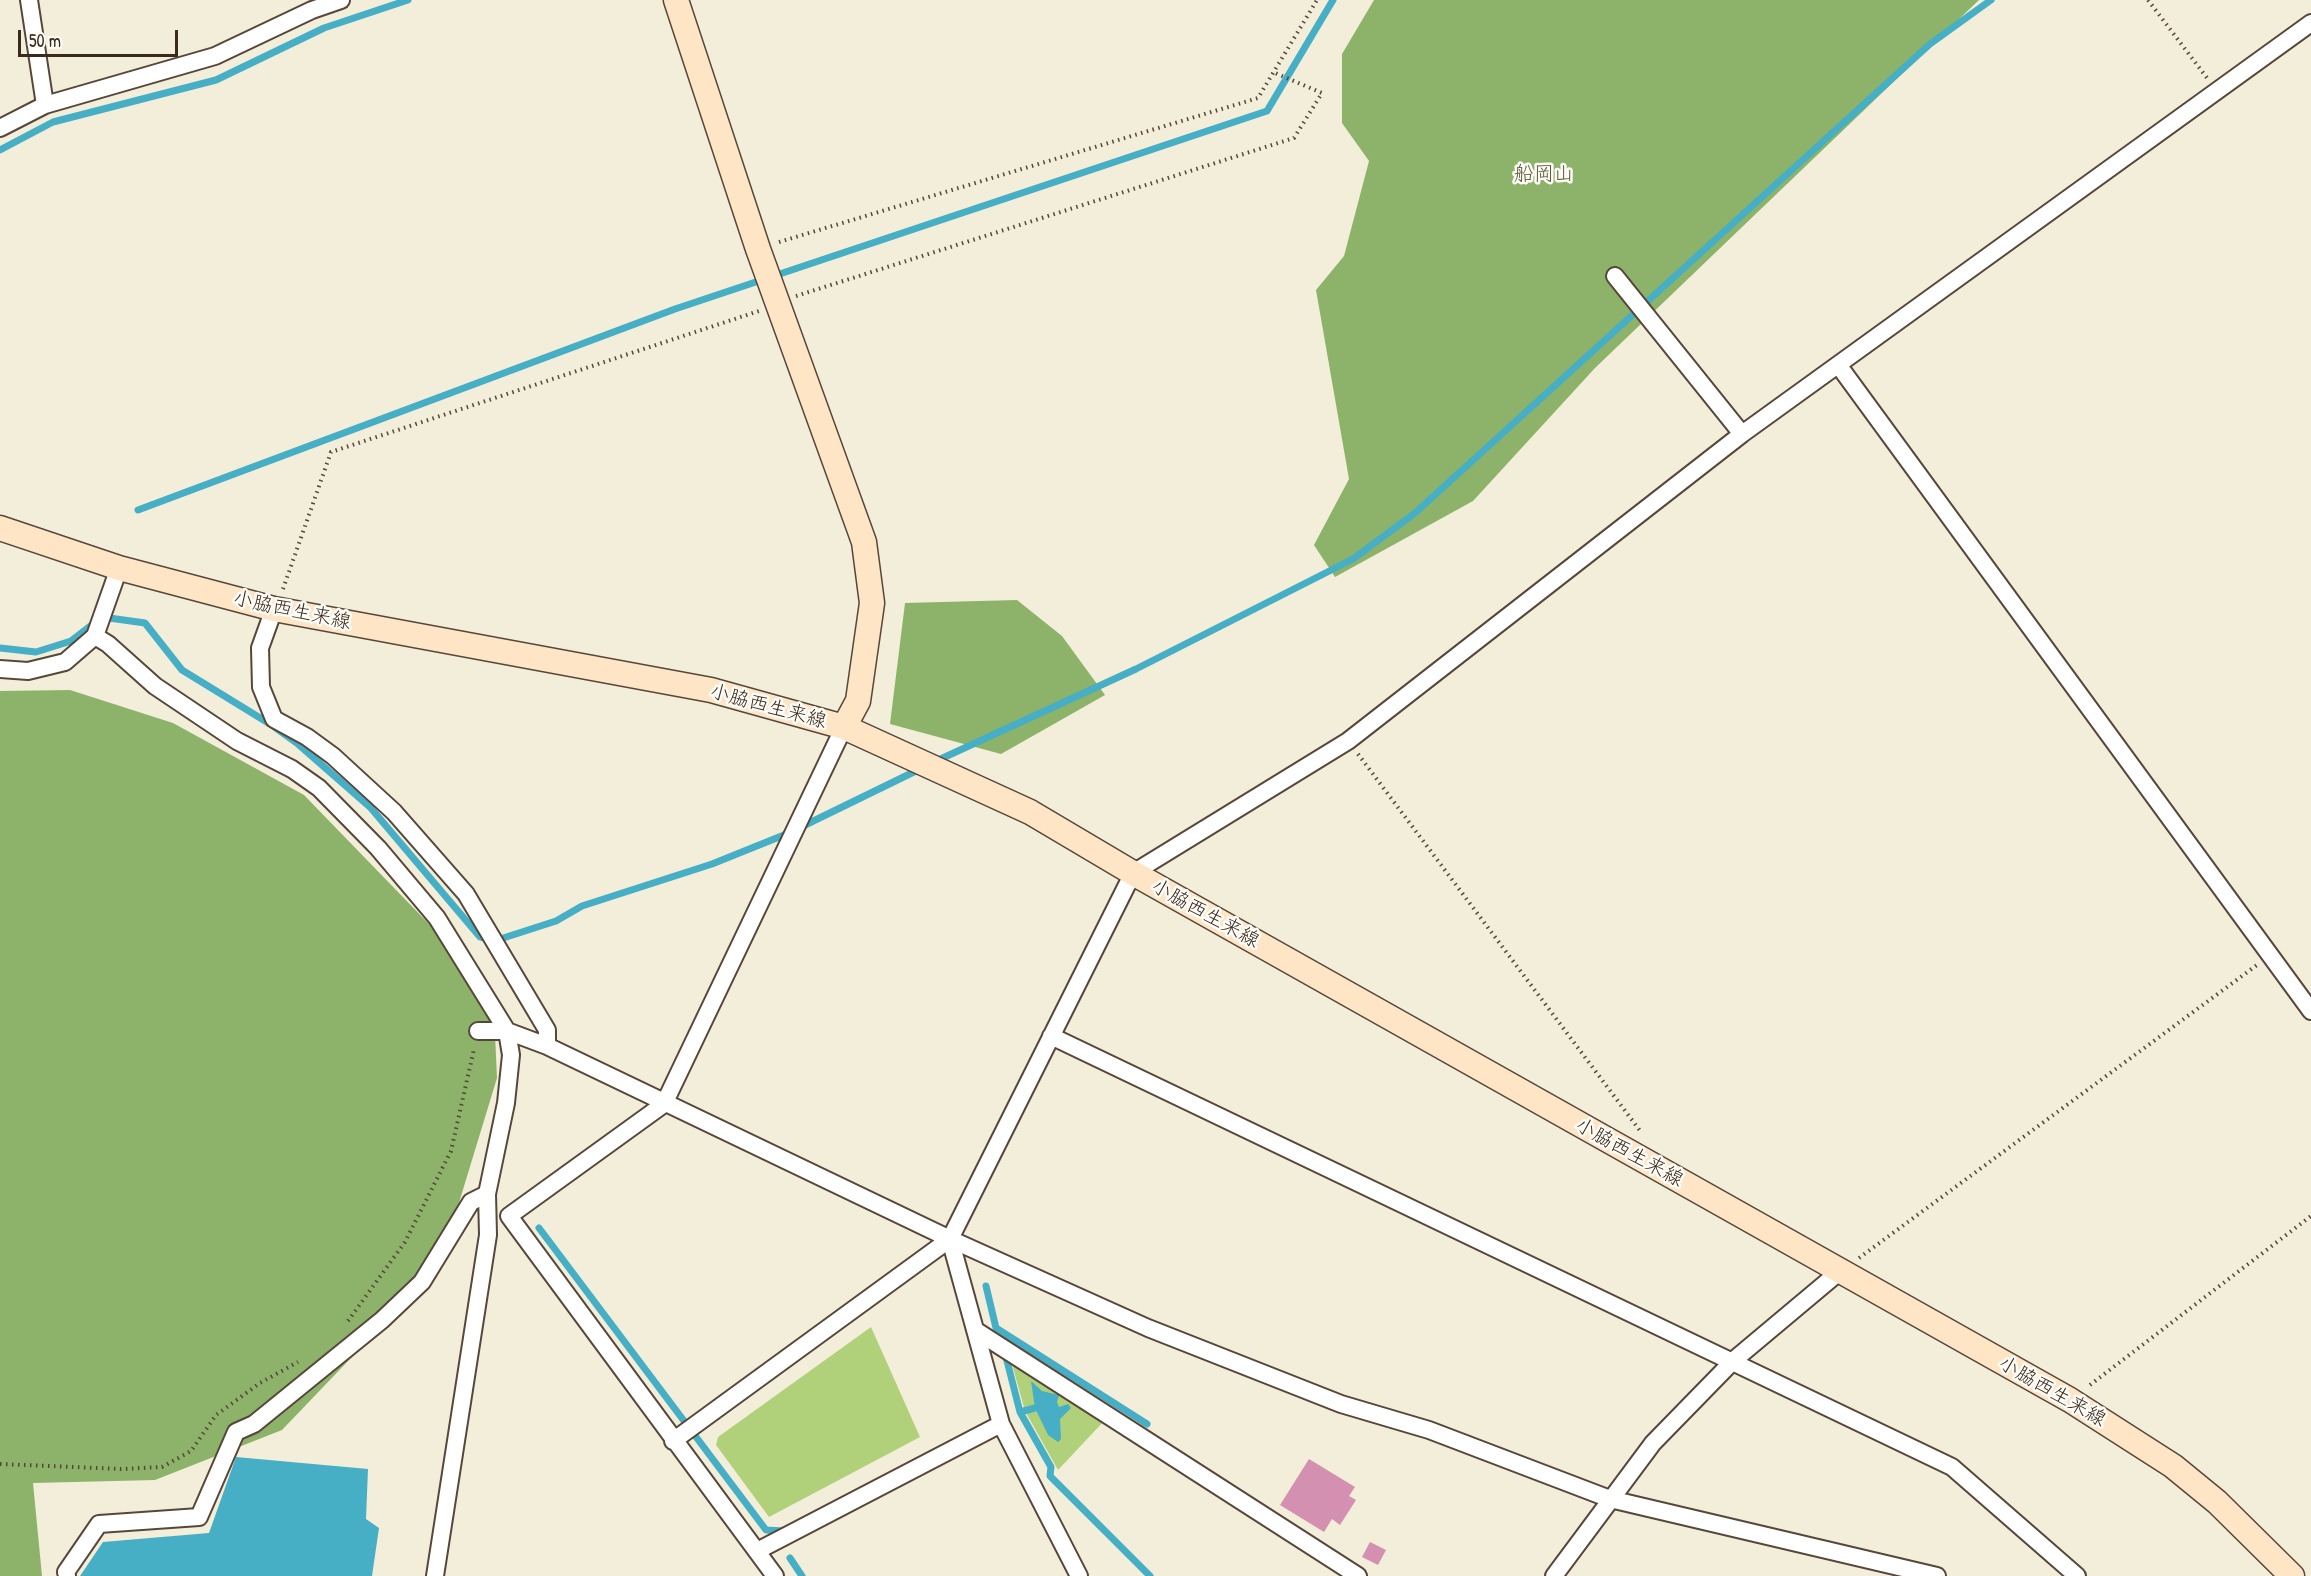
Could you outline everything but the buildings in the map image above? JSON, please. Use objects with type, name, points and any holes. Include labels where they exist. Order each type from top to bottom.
[{"type":"main road","points":[[676,0],[758,249],[770,306],[864,542],[872,603],[858,701],[844,727]]},
{"type":"main road","name":"小脇西生来線","points":[[0,528],[119,568],[274,609],[711,690],[844,727],[1030,812],[1133,873],[2070,1400],[2173,1466],[2217,1502],[2292,1576]]},
{"type":"street","points":[[29,0],[45,105]]},
{"type":"street","points":[[0,128],[45,105],[215,56],[309,5],[341,0]]},
{"type":"street","points":[[673,1441],[950,1239],[1133,873],[1348,741],[1742,434],[2311,23]]},
{"type":"street","points":[[1615,276],[1742,434]]},
{"type":"street","points":[[1839,366],[2311,1011]]},
{"type":"street","points":[[0,669],[28,671],[65,662],[95,636],[119,568]]},
{"type":"street","points":[[274,609],[260,648],[261,687],[274,719],[308,737],[333,756],[394,813],[466,894],[547,1030],[547,1046]]},
{"type":"street","points":[[95,636],[108,644],[155,686],[237,741],[292,769],[319,788],[378,848],[437,918],[507,1031],[511,1055],[506,1103],[487,1194],[488,1235],[435,1576]]},
{"type":"street","points":[[509,1216],[664,1104],[844,727]]},
{"type":"street","points":[[478,1031],[507,1031],[547,1046],[950,1239],[1148,1328],[1330,1400],[1430,1430],[1610,1499],[1937,1576]]},
{"type":"street","points":[[1051,1036],[1734,1360],[1952,1467],[2077,1576]]},
{"type":"street","points":[[487,1194],[509,1216],[673,1441],[775,1576]]},
{"type":"street","points":[[67,1576],[66,1572],[99,1524],[199,1517],[236,1432],[263,1417],[382,1320],[422,1282],[471,1202],[487,1194]]},
{"type":"street","points":[[950,1239],[1001,1424],[1079,1576]]},
{"type":"street","points":[[1554,1576],[1653,1443],[1734,1360],[1839,1272]]},
{"type":"street","points":[[975,1330],[1358,1576]]},
{"type":"street","points":[[757,1551],[1001,1424]]},
{"type":"path","points":[[758,249],[1258,98],[1317,0]]},
{"type":"path","points":[[2148,0],[2217,91]]},
{"type":"path","points":[[274,609],[332,452],[770,306],[1294,138],[1322,93],[1275,73]]},
{"type":"path","points":[[1348,741],[1643,1134]]},
{"type":"path","points":[[1839,1272],[2269,956]]},
{"type":"path","points":[[340,1329],[354,1315],[405,1242],[451,1151],[478,1031]]},
{"type":"path","points":[[2070,1400],[2311,1216]]},
{"type":"path","points":[[0,1464],[110,1469],[162,1467],[191,1451],[216,1415],[260,1383],[299,1361]]},
{"type":"green space","name":"船岡山","points":[[1374,0],[1979,0],[1595,368],[1473,501],[1335,577],[1314,545],[1349,479],[1316,290],[1344,256],[1369,161],[1342,123],[1342,54]]},
{"type":"green space","points":[[1017,600],[1062,636],[1105,695],[1001,754],[890,724],[905,603]]},
{"type":"green space","points":[[70,690],[173,723],[304,795],[493,990],[497,1078],[440,1265],[282,1430],[155,1480],[33,1483],[42,1576],[0,1576],[0,691]]},
{"type":"green space","points":[[871,1327],[920,1437],[769,1517],[716,1445],[718,1437]]},
{"type":"green space","points":[[1010,1357],[1105,1420],[1058,1470],[1025,1411]]},
{"type":"water","points":[[1031,1381],[1042,1391],[1059,1395],[1057,1402],[1059,1407],[1068,1404],[1071,1408],[1060,1419],[1061,1439],[1058,1442],[1048,1435],[1035,1408]]},
{"type":"water","points":[[236,1457],[368,1469],[366,1519],[379,1528],[372,1576],[80,1576],[103,1542],[209,1533]]},
{"type":"waterway","points":[[0,150],[53,122],[216,80],[324,28],[408,0]]},
{"type":"waterway","points":[[138,510],[675,309],[1267,111],[1333,0]]},
{"type":"waterway","points":[[934,762],[1136,669],[1353,559],[1415,513],[1930,44],[1991,0]]},
{"type":"waterway","points":[[0,648],[36,652],[71,641],[102,617],[145,623],[182,670],[270,724],[298,744],[370,807],[480,937],[494,941],[556,921],[582,906],[712,864],[789,833]]},
{"type":"waterway","points":[[799,828],[922,768]]},
{"type":"waterway","points":[[539,1228],[766,1530],[784,1531]]},
{"type":"waterway","points":[[986,1286],[996,1328],[1147,1424]]},
{"type":"waterway","points":[[1006,1357],[1020,1412],[1051,1467],[1050,1476],[1150,1576]]},
{"type":"waterway","points":[[1020,1412],[1035,1408]]},
{"type":"waterway","points":[[790,1558],[802,1576]]}]
